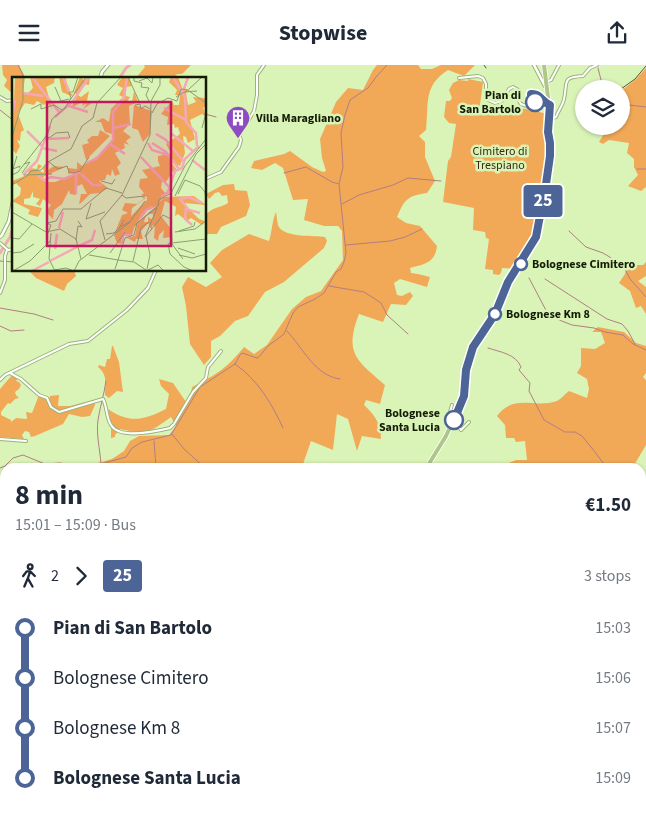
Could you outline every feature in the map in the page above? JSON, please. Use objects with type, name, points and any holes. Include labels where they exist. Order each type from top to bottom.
[{"type":"main road","points":[[429,463],[445,438],[464,396],[466,370],[473,347],[495,314],[508,282],[536,237],[550,156],[548,119],[550,105],[544,65]]},
{"type":"street","points":[[101,77],[108,65]]},
{"type":"street","points":[[206,179],[221,172],[238,147],[241,140],[237,131],[238,126],[248,121],[254,111],[257,95],[257,75],[264,65]]},
{"type":"street","points":[[534,65],[546,85],[559,65]]},
{"type":"street","points":[[548,119],[555,119],[564,101],[565,85],[568,79],[573,76],[583,76],[598,65]]},
{"type":"street","points":[[459,78],[478,76],[483,78],[486,84],[486,99],[491,102],[499,103],[502,101],[509,89],[513,87],[520,91],[519,101],[523,106],[535,109],[537,106],[536,102],[532,104],[529,101],[530,95],[536,94],[550,105]]},
{"type":"street","points":[[0,97],[7,101],[12,100]]},
{"type":"street","points":[[0,237],[9,221],[12,207]]},
{"type":"street","points":[[0,243],[7,249],[12,249]]},
{"type":"street","points":[[0,293],[5,280],[7,249]]},
{"type":"street","points":[[0,380],[10,373],[69,344],[88,341],[127,310],[148,288],[156,271]]},
{"type":"street","points":[[10,373],[47,398],[51,407],[60,411],[104,399],[110,424],[114,429],[138,434],[170,428],[193,392],[206,379],[208,367],[221,351]]},
{"type":"street","points":[[452,405],[450,412],[455,417],[461,430],[469,422]]},
{"type":"street","points":[[0,439],[26,441]]},
{"type":"green space","points":[[2,65],[19,65],[25,77],[12,77],[12,93],[4,86],[7,80],[3,75]]},
{"type":"green space","points":[[144,65],[191,65],[182,74],[177,74],[175,77],[137,77],[145,67]]},
{"type":"green space","points":[[377,65],[418,65],[421,69],[432,69],[441,65],[475,65],[464,76],[448,70],[434,82],[429,96],[426,130],[419,136],[425,142],[425,157],[435,181],[427,193],[415,195],[408,199],[397,217],[406,223],[420,226],[437,246],[432,259],[425,264],[410,268],[411,273],[430,277],[427,287],[400,279],[394,283],[397,295],[402,296],[410,292],[413,296],[406,305],[391,304],[383,322],[359,314],[355,327],[353,347],[356,355],[360,362],[385,385],[380,404],[366,400],[364,405],[377,420],[381,439],[362,436],[357,451],[348,419],[337,414],[333,450],[311,441],[303,463],[98,463],[112,459],[124,451],[130,441],[139,436],[169,435],[176,426],[171,417],[147,431],[136,432],[120,429],[115,437],[111,438],[111,423],[108,409],[123,417],[137,419],[151,416],[166,409],[169,394],[161,386],[159,379],[173,383],[186,402],[190,399],[192,387],[221,370],[244,347],[254,354],[267,345],[292,309],[306,297],[321,291],[343,260],[342,231],[338,226],[324,226],[304,220],[308,199],[293,200],[283,168],[275,163],[262,170],[251,168],[254,161],[290,151],[312,167],[323,172],[326,171],[322,158],[320,139],[336,102],[348,88],[363,90]]},
{"type":"green space","points":[[646,68],[646,187],[641,191],[628,186],[638,175],[634,167],[634,159],[627,153],[629,143],[609,140],[603,144],[599,142],[603,135],[630,135],[630,84]]},
{"type":"green space","name":"Cimitero di Trespiano","points":[[468,79],[483,82],[480,105],[526,109],[548,114],[549,156],[536,233],[526,254],[521,254],[515,269],[502,268],[499,275],[493,274],[493,270],[485,269],[489,239],[486,238],[485,232],[473,230],[474,208],[443,202],[448,161],[451,157],[456,124],[449,123],[444,117],[446,101],[450,101],[452,98],[449,90],[453,83],[459,80],[468,81]]},
{"type":"green space","points":[[234,184],[235,190],[247,191],[250,205],[246,216],[221,227],[217,234],[208,234],[206,236],[207,213],[228,203],[227,195],[222,196],[219,192],[209,199],[206,194],[223,185]]},
{"type":"green space","points":[[276,212],[278,226],[283,231],[325,237],[327,241],[324,248],[284,282],[265,292],[248,316],[235,321],[220,336],[211,341],[211,357],[204,365],[190,344],[182,287],[188,277],[206,287],[222,277],[210,263],[222,250],[249,234],[269,241]]},
{"type":"green space","points":[[646,262],[646,276],[638,281],[646,287],[646,314],[641,306],[636,308],[630,291],[619,283],[625,274],[626,265],[643,265]]},
{"type":"green space","points":[[29,271],[74,271],[76,276],[67,284],[64,291],[36,278]]},
{"type":"green space","points":[[598,327],[624,332],[636,343],[646,346],[646,373],[643,377],[646,380],[646,445],[635,463],[509,463],[516,460],[527,460],[525,441],[516,442],[514,438],[506,438],[505,425],[497,416],[510,405],[557,401],[569,391],[587,398],[589,389],[587,379],[577,373],[581,366],[581,348],[595,349],[605,343],[601,332],[592,332]]},
{"type":"green space","points":[[112,346],[119,362],[123,392],[117,391],[109,398],[105,395],[105,376],[98,367],[99,365],[105,367],[107,359],[110,359]]},
{"type":"green space","points":[[13,374],[19,377],[16,381],[21,385],[15,392],[19,398],[10,404],[8,403],[1,412],[1,415],[11,420],[11,422],[16,418],[27,419],[26,412],[32,413],[39,395],[49,399],[50,396],[59,395],[58,406],[70,406],[94,400],[95,405],[90,416],[82,417],[69,414],[63,424],[35,436],[31,437],[29,432],[25,431],[22,435],[24,439],[0,437],[0,389]]},
{"type":"waterway","points":[[18,65],[24,77]]},
{"type":"waterway","points":[[120,77],[130,65]]},
{"type":"waterway","points":[[104,463],[126,457],[132,448],[142,442],[171,435],[200,387],[235,364],[242,353],[259,357],[268,346],[284,334],[293,313],[298,307],[324,293],[336,272],[341,269],[346,253],[339,184],[343,167],[341,133],[345,115],[350,100],[368,88],[387,65]]},
{"type":"waterway","points":[[598,68],[601,80]]},
{"type":"waterway","points":[[630,105],[646,107]]},
{"type":"waterway","points":[[0,110],[12,119]]},
{"type":"waterway","points":[[206,114],[216,117]]},
{"type":"waterway","points":[[284,173],[306,167],[339,184]]},
{"type":"waterway","points":[[637,169],[646,169]]},
{"type":"waterway","points":[[342,204],[359,195],[393,185],[408,178],[441,181]]},
{"type":"waterway","points":[[346,245],[390,241],[405,237],[422,229]]},
{"type":"waterway","points":[[0,253],[12,230]]},
{"type":"waterway","points":[[569,231],[586,247],[603,253],[623,265],[630,279],[646,297]]},
{"type":"waterway","points":[[0,261],[12,262]]},
{"type":"waterway","points":[[529,278],[549,316],[572,325],[623,335],[633,344],[646,350]]},
{"type":"waterway","points":[[545,279],[607,319],[622,324],[635,344]]},
{"type":"waterway","points":[[329,286],[364,292],[381,303],[387,315],[408,334]]},
{"type":"waterway","points":[[0,308],[34,314],[53,320]]},
{"type":"waterway","points":[[0,326],[11,331],[24,330]]},
{"type":"waterway","points":[[287,331],[316,367],[323,373],[340,379]]},
{"type":"waterway","points":[[488,348],[512,356],[519,363],[521,367],[519,370],[530,383],[529,391],[544,420],[565,432],[575,432],[582,436],[603,463]]},
{"type":"waterway","points":[[235,364],[251,377],[264,393],[283,428]]},
{"type":"waterway","points":[[101,463],[98,426],[106,381]]},
{"type":"waterway","points":[[172,434],[184,449],[200,463]]},
{"type":"waterway","points":[[154,441],[156,463]]},
{"type":"waterway","points":[[8,463],[13,458],[23,455],[43,463]]},
{"type":"railway","points":[[630,83],[646,66]]},
{"type":"bus line","name":"25","points":[[454,420],[464,396],[466,370],[473,347],[495,314],[508,282],[537,235],[544,199],[550,149],[548,132],[550,105],[544,103],[538,95],[531,94],[535,102]]},
{"type":"place","name":"Pian di San Bartolo","points":[[535,102]]},
{"type":"place","name":"Villa Maragliano","points":[[238,139]]},
{"type":"place","name":"Bolognese Cimitero","points":[[521,264]]},
{"type":"place","name":"Bolognese Km 8","points":[[495,314]]},
{"type":"place","name":"Bolognese Santa Lucia","points":[[454,420]]}]
